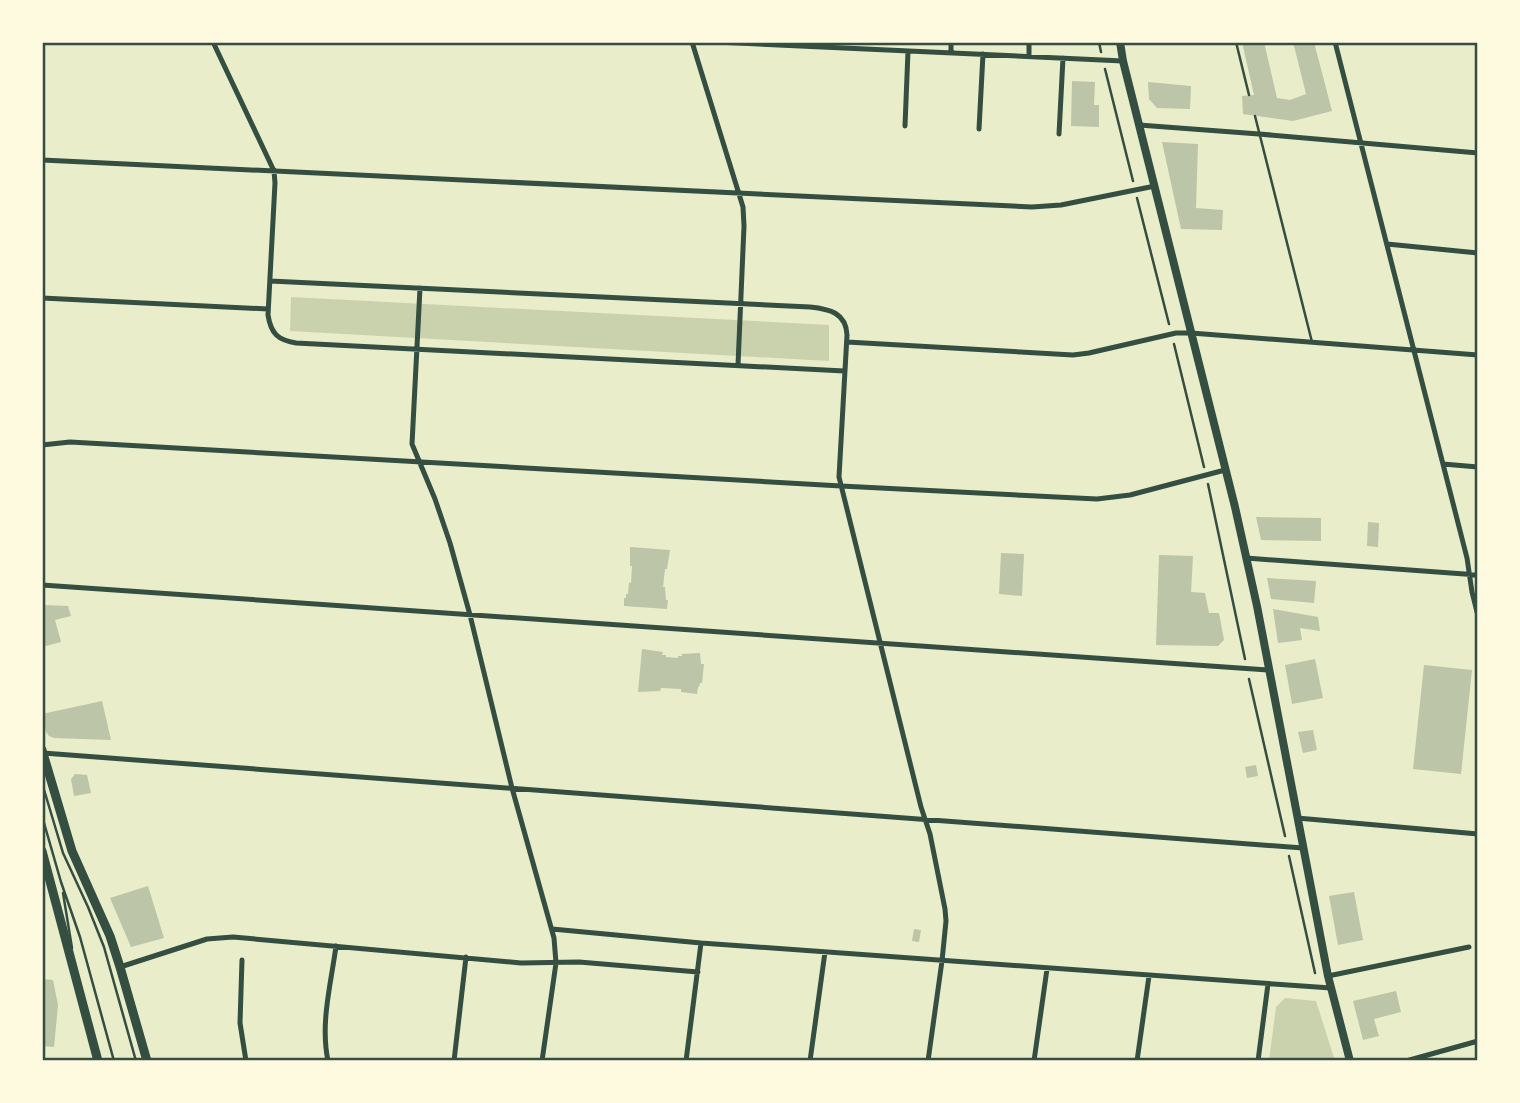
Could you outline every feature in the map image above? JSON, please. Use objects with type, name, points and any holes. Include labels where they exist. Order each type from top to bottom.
[{"type":"main road","points":[[1118,42],[1226,470],[1246,558],[1328,976],[1350,1061]]},
{"type":"main road","points":[[43,751],[72,851],[110,936],[147,1061]]},
{"type":"main road","points":[[42,851],[98,1061]]},
{"type":"street","points":[[213,42],[274,171],[268,309],[269,320],[276,335],[284,341],[844,372]]},
{"type":"street","points":[[692,42],[743,207],[738,365]]},
{"type":"street","points":[[716,42],[1123,61]]},
{"type":"street","points":[[877,42],[877,49]]},
{"type":"street","points":[[951,42],[951,53]]},
{"type":"street","points":[[1029,42],[1029,56]]},
{"type":"street","points":[[1335,42],[1468,558],[1478,616]]},
{"type":"street","points":[[905,126],[908,51]]},
{"type":"street","points":[[979,129],[983,54]]},
{"type":"street","points":[[1059,134],[1063,58]]},
{"type":"street","points":[[1139,125],[1478,153]]},
{"type":"street","points":[[42,160],[1041,207],[1155,186]]},
{"type":"street","points":[[1387,244],[1478,253]]},
{"type":"street","points":[[270,281],[741,304],[827,310],[844,321],[847,342],[838,468],[841,486],[930,834],[945,909],[942,961],[928,1061]]},
{"type":"street","points":[[420,288],[411,439],[413,451],[445,528],[470,615],[512,788],[552,929],[556,963],[542,1061]]},
{"type":"street","points":[[42,298],[268,309]]},
{"type":"street","points":[[847,342],[1073,355],[1191,333],[1478,355]]},
{"type":"street","points":[[42,445],[70,442],[1109,499],[1226,470]]},
{"type":"street","points":[[1443,464],[1478,467]]},
{"type":"street","points":[[1246,558],[1478,575]]},
{"type":"street","points":[[42,585],[1268,670]]},
{"type":"street","points":[[43,751],[1303,848]]},
{"type":"street","points":[[1297,818],[1478,834]]},
{"type":"street","points":[[552,929],[701,943],[1331,988]]},
{"type":"street","points":[[120,967],[207,939],[243,937],[526,963],[579,962],[698,972]]},
{"type":"street","points":[[687,1061],[701,943]]},
{"type":"street","points":[[328,1061],[325,1023],[336,946]]},
{"type":"street","points":[[1328,976],[1469,947]]},
{"type":"street","points":[[810,1061],[825,952]]},
{"type":"street","points":[[454,1061],[467,957]]},
{"type":"street","points":[[242,960],[240,1023],[246,1061]]},
{"type":"street","points":[[1034,1061],[1047,969]]},
{"type":"street","points":[[1137,1061],[1149,976]]},
{"type":"street","points":[[1258,1061],[1268,984]]},
{"type":"street","points":[[1406,1061],[1478,1041]]},
{"type":"lane","points":[[1236,42],[1249,95]]},
{"type":"lane","points":[[1255,116],[1312,342]]},
{"type":"lane","points":[[42,783],[62,853],[104,947],[136,1061]]},
{"type":"lane","points":[[42,816],[114,1061]]},
{"type":"lane","points":[[61,882],[76,976]]},
{"type":"path","points":[[1099,42],[1206,475],[1318,987]]},
{"type":"green space","points":[[291,297],[829,325],[829,361],[290,331]]},
{"type":"green space","points":[[1285,998],[1316,1001],[1335,1061],[1269,1061],[1276,1007]]},
{"type":"building","points":[[1242,42],[1264,42],[1277,98],[1290,100],[1306,94],[1293,42],[1314,42],[1332,111],[1293,121],[1243,114],[1242,96],[1254,95]]},
{"type":"building","points":[[1072,81],[1095,82],[1094,105],[1099,105],[1099,127],[1071,126]]},
{"type":"building","points":[[1148,82],[1191,86],[1190,109],[1157,108],[1149,99]]},
{"type":"building","points":[[1162,142],[1198,144],[1196,208],[1223,210],[1222,230],[1181,229]]},
{"type":"building","points":[[1256,517],[1321,518],[1321,541],[1261,540]]},
{"type":"building","points":[[1368,522],[1379,523],[1378,547],[1367,546]]},
{"type":"building","points":[[630,547],[670,550],[663,587],[668,600],[667,609],[624,606],[624,598],[628,594],[629,582],[631,583]]},
{"type":"building","points":[[1001,553],[1024,554],[1022,596],[999,594]]},
{"type":"building","points":[[1159,555],[1193,556],[1191,592],[1205,593],[1209,613],[1219,613],[1224,640],[1218,646],[1156,645]]},
{"type":"building","points":[[1267,578],[1316,581],[1314,603],[1271,599]]},
{"type":"building","points":[[42,605],[68,606],[71,616],[55,620],[61,642],[42,647]]},
{"type":"building","points":[[1273,609],[1318,617],[1320,631],[1300,628],[1302,640],[1278,643]]},
{"type":"building","points":[[642,649],[663,652],[662,655],[666,657],[678,658],[682,654],[700,653],[701,664],[704,664],[702,683],[697,694],[681,692],[681,689],[661,688],[660,691],[638,692]]},
{"type":"building","points":[[1315,659],[1323,698],[1292,704],[1285,665]]},
{"type":"building","points":[[1424,665],[1472,670],[1461,774],[1413,769]]},
{"type":"building","points":[[102,701],[111,740],[54,738],[46,732],[42,714]]},
{"type":"building","points":[[1313,730],[1317,750],[1303,753],[1298,732]]},
{"type":"building","points":[[1256,765],[1258,776],[1247,778],[1245,767]]},
{"type":"building","points":[[75,774],[87,775],[91,793],[74,796],[71,779]]},
{"type":"building","points":[[148,886],[164,938],[131,947],[110,898]]},
{"type":"building","points":[[1354,892],[1363,940],[1338,945],[1329,896]]},
{"type":"building","points":[[914,929],[921,930],[919,942],[912,941]]},
{"type":"building","points":[[42,979],[53,980],[58,1005],[54,1047],[42,1046]]},
{"type":"building","points":[[1396,991],[1401,1012],[1374,1019],[1379,1036],[1363,1040],[1353,1001]]}]
